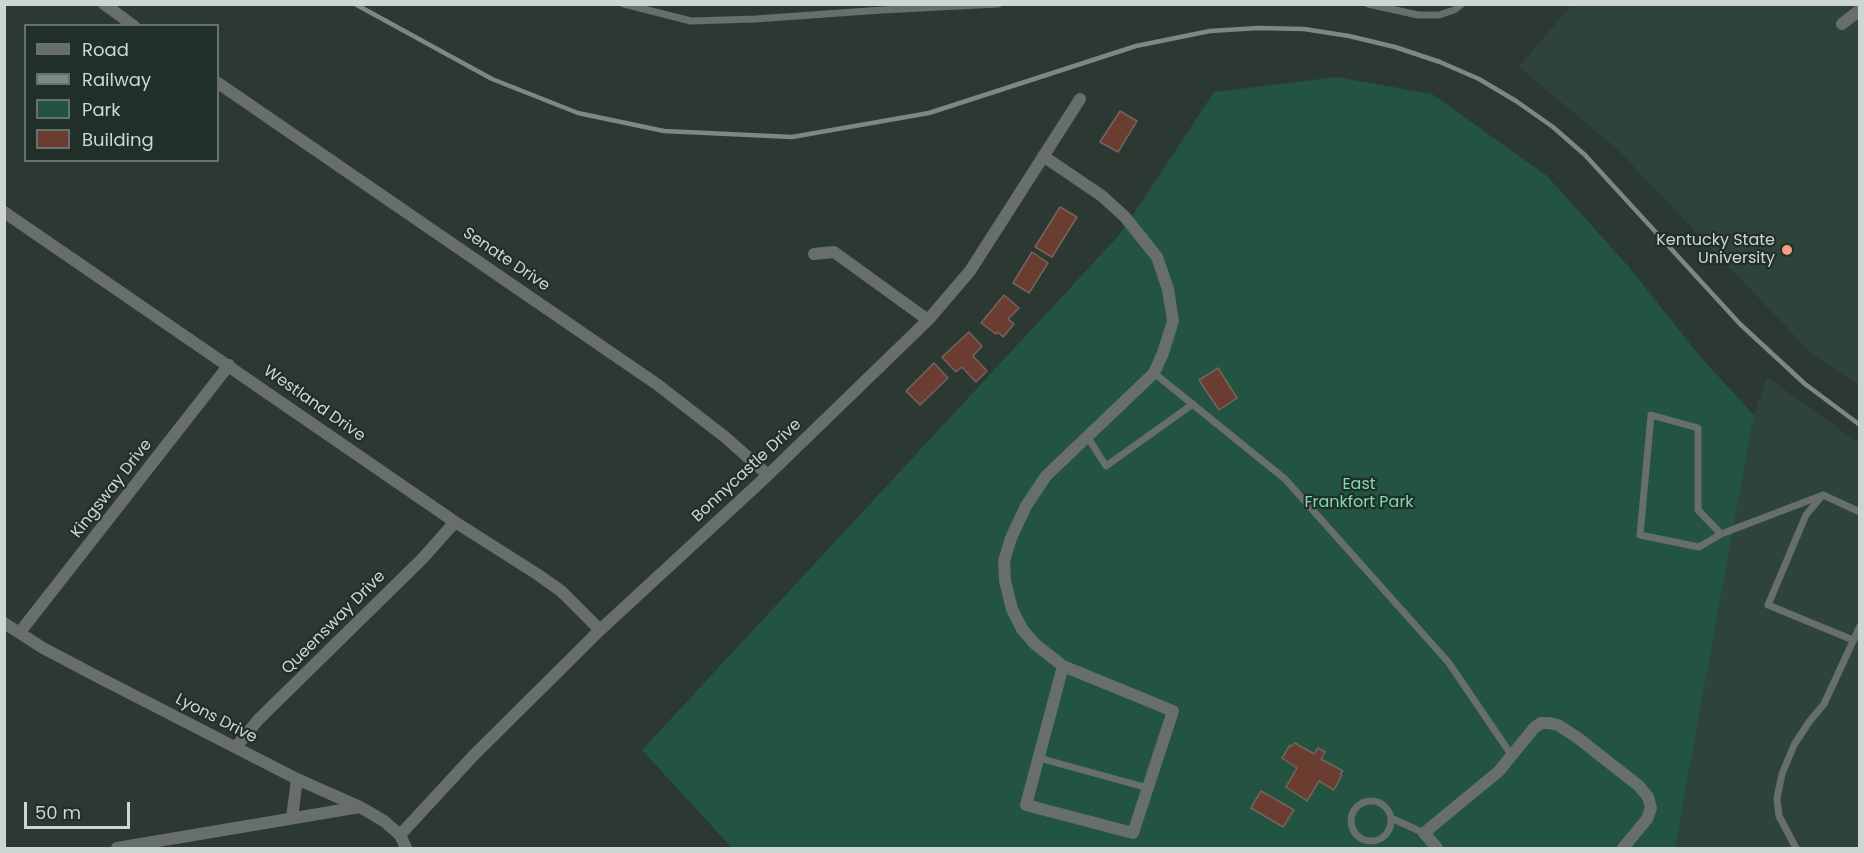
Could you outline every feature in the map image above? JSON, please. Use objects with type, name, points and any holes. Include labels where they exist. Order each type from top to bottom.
[{"type":"street","points":[[104,4],[131,24]]},
{"type":"street","points":[[1842,24],[1860,10]]},
{"type":"street","name":"Senate Drive","points":[[219,84],[658,385],[768,475]]},
{"type":"street","name":"Bonnycastle Drive","points":[[400,835],[473,756],[600,630],[768,475],[928,320],[970,272],[1080,99]]},
{"type":"street","points":[[1043,156],[1102,196],[1125,218],[1157,257],[1168,289],[1173,321],[1154,373],[1046,476],[1026,506],[1011,538],[1004,561],[1005,581],[1012,609],[1022,629],[1035,644],[1062,666],[1173,711],[1133,833],[1026,805],[1062,666]]},
{"type":"street","name":"Westland Drive","points":[[4,212],[455,522],[537,574],[561,591],[600,630]]},
{"type":"street","points":[[814,254],[834,252],[928,320]]},
{"type":"street","name":"Kingsway Drive","points":[[20,632],[229,365]]},
{"type":"street","name":"Queensway Drive","points":[[236,747],[258,720],[423,558],[455,522]]},
{"type":"street","name":"Lyons Drive","points":[[4,623],[43,648],[100,678],[297,779],[360,807],[384,821],[400,835],[406,849]]},
{"type":"street","points":[[1437,849],[1424,833],[1499,771],[1534,728],[1541,723],[1558,725],[1578,738],[1639,786],[1648,797],[1652,808],[1643,826],[1623,849]]},
{"type":"street","points":[[292,818],[297,779]]},
{"type":"street","points":[[117,849],[360,807]]},
{"type":"lane","points":[[624,4],[691,21],[998,4]]},
{"type":"lane","points":[[1368,4],[1418,15],[1439,15],[1454,10],[1462,4]]},
{"type":"lane","points":[[1154,373],[1285,479],[1449,663],[1512,756]]},
{"type":"lane","points":[[1087,436],[1106,466],[1193,404]]},
{"type":"lane","points":[[1721,534],[1698,510],[1698,428],[1651,415],[1640,535],[1699,547],[1721,534],[1822,495],[1860,512]]},
{"type":"lane","points":[[1822,495],[1806,515],[1768,605],[1853,640]]},
{"type":"lane","points":[[1796,849],[1779,816],[1777,798],[1782,774],[1794,745],[1824,704],[1860,626]]},
{"type":"lane","points":[[1039,758],[1148,788]]},
{"type":"lane","points":[[1391,818],[1389,831],[1378,840],[1364,840],[1358,837],[1351,825],[1356,807],[1368,801],[1380,803],[1391,818],[1424,833]]},
{"type":"shaded area","name":"Kentucky State University","points":[[1571,5],[1859,5],[1859,385],[1811,353],[1616,148],[1519,67]]},
{"type":"shaded area","points":[[1767,377],[1859,443],[1859,848],[1675,848],[1754,415]]},
{"type":"green space","name":"East Frankfort Park","points":[[1337,77],[1432,94],[1547,176],[1629,267],[1703,360],[1754,415],[1675,848],[732,848],[642,750],[1120,234],[1214,92]]},
{"type":"building","points":[[1120,111],[1137,121],[1118,152],[1100,142]]},
{"type":"building","points":[[1060,207],[1077,217],[1052,257],[1035,247]]},
{"type":"building","points":[[1032,252],[1048,263],[1029,293],[1013,283]]},
{"type":"building","points":[[1004,295],[1019,308],[1008,319],[1014,324],[1003,337],[981,323]]},
{"type":"building","points":[[969,332],[982,346],[973,356],[987,371],[976,382],[962,367],[956,372],[942,357]]},
{"type":"building","points":[[934,363],[948,378],[920,405],[906,391]]},
{"type":"building","points":[[1218,368],[1237,398],[1219,410],[1199,380]]},
{"type":"building","points":[[1295,743],[1314,754],[1318,748],[1325,752],[1321,759],[1343,771],[1334,790],[1319,781],[1307,801],[1286,787],[1297,768],[1282,758],[1290,745]]},
{"type":"building","points":[[1261,791],[1294,810],[1283,827],[1251,808]]},
{"type":"railway","points":[[355,4],[492,79],[578,113],[664,131],[792,137],[929,113],[1136,46],[1210,31],[1258,28],[1304,29],[1349,36],[1395,47],[1440,62],[1479,79],[1553,127],[1585,155],[1740,324],[1805,384],[1860,425]]},
{"type":"place","name":"Kentucky State University","points":[[1787,250]]}]
